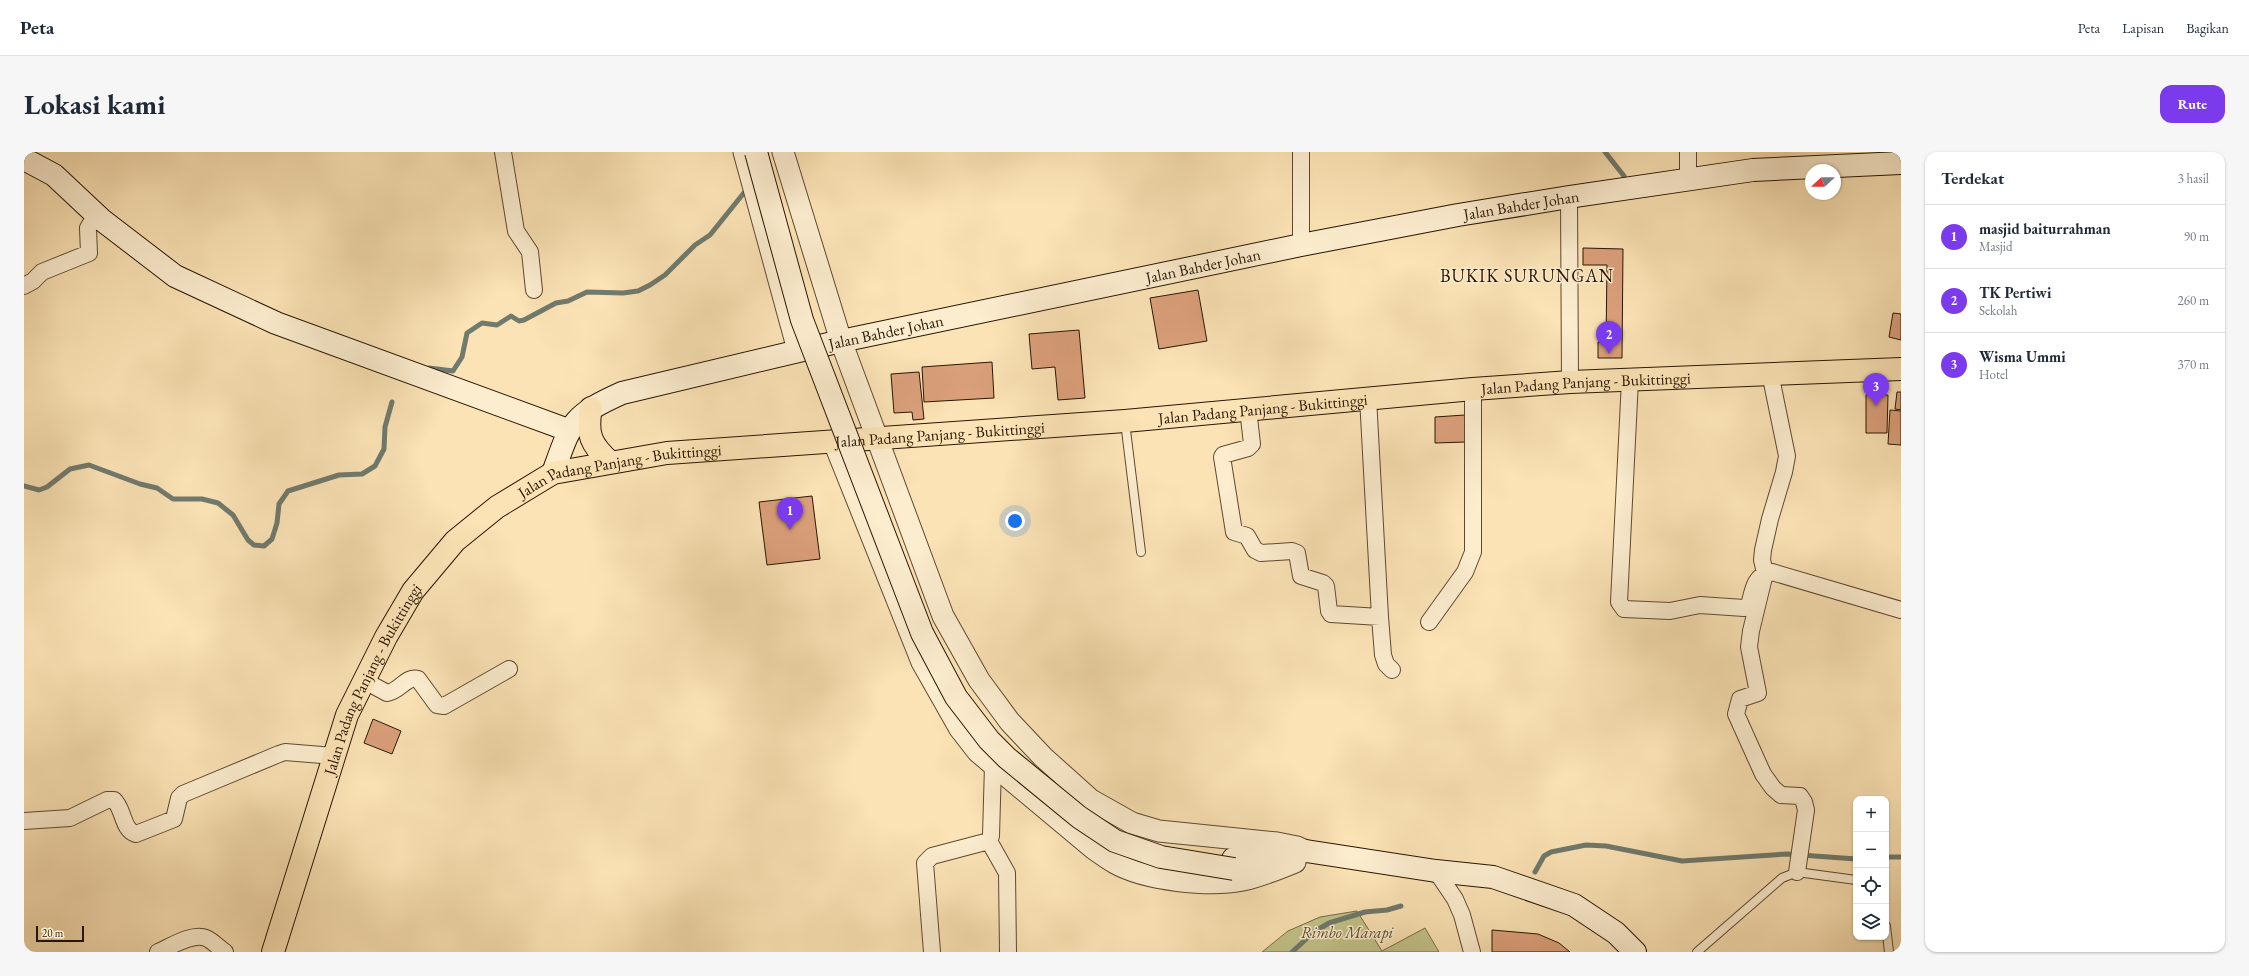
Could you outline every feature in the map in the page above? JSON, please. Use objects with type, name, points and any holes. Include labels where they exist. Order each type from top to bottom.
[{"type":"highway","name":"Jalan Padang Panjang - Bukittinggi","points":[[273,952],[347,714],[365,682],[386,637],[413,591],[455,541],[497,507],[553,473],[667,453],[878,440],[1125,421],[1473,389],[1570,382],[1901,369]]},
{"type":"highway","points":[[591,408],[589,430],[592,442],[598,451],[610,462]]},
{"type":"main road","points":[[756,152],[802,320],[922,633],[956,697],[984,734],[1007,758],[1079,817],[1115,841],[1161,857],[1234,864],[1309,856],[1493,877],[1574,905],[1616,933],[1634,952]]},
{"type":"main road","points":[[765,152],[805,299],[932,628],[948,663],[964,689],[984,718],[1011,748],[1102,823],[1123,835],[1147,844],[1234,864]]},
{"type":"main road","points":[[24,159],[54,175],[96,215],[175,276],[276,323],[568,430]]},
{"type":"main road","name":"Jalan Bahder Johan","points":[[553,473],[568,430],[582,413],[591,408],[622,393],[798,350],[1301,245],[1569,197],[1753,170],[1901,163]]},
{"type":"street","points":[[503,152],[516,231],[530,252],[534,290]]},
{"type":"street","points":[[744,152],[798,350]]},
{"type":"street","points":[[783,152],[841,341],[943,616],[979,680],[1010,722],[1043,757],[1091,800],[1132,824],[1159,831],[1277,843],[1297,847],[1309,856]]},
{"type":"street","points":[[1301,152],[1301,245]]},
{"type":"street","points":[[1688,152],[1688,180]]},
{"type":"street","points":[[1569,197],[1570,382]]},
{"type":"street","points":[[24,286],[33,281],[42,272],[89,253],[88,228],[96,215]]},
{"type":"street","points":[[1770,373],[1787,456],[1784,472],[1770,519],[1762,560],[1765,573],[1751,631],[1749,647],[1759,688],[1758,693],[1740,698],[1736,714],[1763,774],[1773,788],[1781,795],[1800,796],[1804,802],[1806,810],[1797,872]]},
{"type":"street","points":[[1630,380],[1620,606],[1624,609],[1670,611],[1700,605],[1744,608],[1749,606],[1755,581],[1765,573],[1772,572],[1901,610]]},
{"type":"street","points":[[1430,622],[1465,572],[1473,552],[1473,389]]},
{"type":"street","points":[[1368,398],[1383,654],[1386,664],[1392,670]]},
{"type":"street","points":[[1248,410],[1252,444],[1248,448],[1224,455],[1222,458],[1234,532],[1247,536],[1255,550],[1261,553],[1292,551],[1297,553],[1302,576],[1323,583],[1326,586],[1329,612],[1331,614],[1380,617]]},
{"type":"street","points":[[834,442],[922,662],[960,729],[978,752],[1094,849],[1116,863],[1136,871],[1194,883],[1220,883],[1260,876],[1309,856]]},
{"type":"street","points":[[365,682],[388,693],[396,691],[410,679],[418,679],[437,704],[444,706],[509,669]]},
{"type":"street","points":[[24,821],[70,818],[108,800],[114,800],[118,804],[128,830],[136,834],[174,819],[179,798],[183,794],[279,754],[285,752],[334,756]]},
{"type":"street","points":[[993,765],[991,836],[989,841],[1007,873],[1008,952]]},
{"type":"street","points":[[932,952],[925,863],[932,856],[989,841]]},
{"type":"street","points":[[1436,871],[1455,899],[1462,915],[1472,952]]},
{"type":"street","points":[[158,952],[192,938],[199,937],[206,938],[224,952]]},
{"type":"lane","points":[[1125,421],[1141,552]]},
{"type":"lane","points":[[1697,952],[1782,878],[1797,872],[1853,880]]},
{"type":"lane","points":[[1888,940],[1890,952]]},
{"type":"green space","name":"Rimbo Marapi","points":[[1357,911],[1382,951],[1425,928],[1439,952],[1262,952],[1288,931],[1320,917]]},
{"type":"building","points":[[1583,248],[1623,249],[1622,358],[1598,358],[1598,342],[1606,342],[1607,265],[1583,265]]},
{"type":"building","points":[[1198,290],[1207,341],[1159,349],[1150,298]]},
{"type":"building","points":[[1893,313],[1901,314],[1901,340],[1889,337]]},
{"type":"building","points":[[1079,330],[1085,398],[1058,400],[1055,367],[1032,369],[1029,334]]},
{"type":"building","points":[[992,362],[994,398],[924,402],[922,367]]},
{"type":"building","points":[[919,372],[924,419],[913,420],[912,412],[894,413],[891,374]]},
{"type":"building","points":[[1897,392],[1901,392],[1901,410],[1895,409]]},
{"type":"building","points":[[1866,395],[1888,395],[1887,433],[1866,433]]},
{"type":"building","points":[[1890,410],[1901,411],[1901,445],[1888,444]]},
{"type":"building","points":[[1465,415],[1466,442],[1435,443],[1435,417]]},
{"type":"building","points":[[812,496],[820,559],[767,565],[759,502]]},
{"type":"building","points":[[373,719],[401,731],[392,754],[364,743]]},
{"type":"building","points":[[1492,930],[1538,934],[1559,943],[1570,952],[1492,952]]},
{"type":"waterway","points":[[1605,152],[1624,176]]},
{"type":"waterway","points":[[429,368],[453,371],[462,357],[467,333],[482,323],[497,325],[511,316],[519,321],[524,320],[556,303],[568,301],[587,292],[623,293],[638,291],[650,285],[665,275],[695,245],[710,235],[747,189]]},
{"type":"waterway","points":[[24,486],[39,490],[47,487],[70,469],[89,465],[140,484],[157,488],[173,499],[202,499],[218,503],[233,515],[248,540],[254,545],[264,546],[272,539],[277,523],[279,504],[288,491],[339,475],[362,474],[375,466],[384,449],[385,427],[392,402]]},
{"type":"waterway","points":[[1535,872],[1544,856],[1551,852],[1586,845],[1606,846],[1682,861],[1787,854],[1853,859]]},
{"type":"waterway","points":[[1889,857],[1901,857]]},
{"type":"waterway","points":[[1292,952],[1314,932],[1329,923],[1365,912],[1387,910],[1401,906]]},
{"type":"place","name":"TK Pertiwi","points":[[1609,354]]},
{"type":"place","name":"Wisma Ummi","points":[[1876,406]]},
{"type":"place","name":"masjid baiturrahman","points":[[790,530]]},
{"type":"district","name":"BUKIK SURUNGAN","points":[[1527,275]]}]
